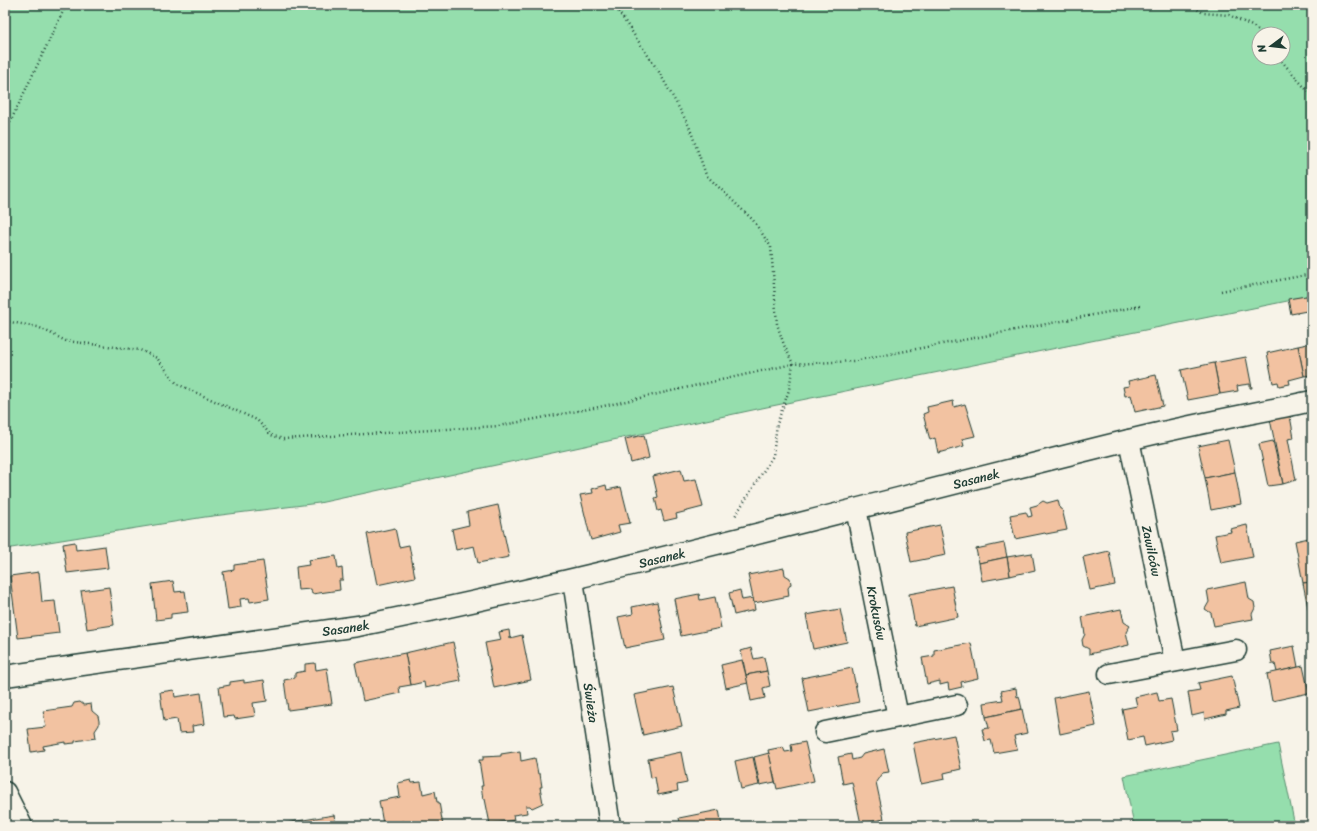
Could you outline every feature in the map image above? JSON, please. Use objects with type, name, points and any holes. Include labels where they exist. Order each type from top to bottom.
[{"type":"street","name":"Sasanek","points":[[5,676],[358,626],[572,580],[1129,440],[1312,401]]},
{"type":"street","name":"Zawilców","points":[[1129,440],[1175,661]]},
{"type":"street","name":"Krokusów","points":[[856,509],[898,717]]},
{"type":"street","name":"Świeża","points":[[572,580],[610,826]]},
{"type":"street","points":[[1110,674],[1236,650]]},
{"type":"street","points":[[826,732],[957,705]]},
{"type":"street","points":[[5,792],[22,826]]},
{"type":"path","points":[[5,133],[66,5]]},
{"type":"path","points":[[614,5],[660,72],[689,126],[706,175],[753,220],[771,247],[777,324],[784,345],[793,364],[789,390],[777,424],[773,456],[735,517],[737,538]]},
{"type":"path","points":[[1191,5],[1203,13],[1229,15],[1252,26]]},
{"type":"path","points":[[1287,66],[1312,96]]},
{"type":"path","points":[[1222,291],[1312,274]]},
{"type":"path","points":[[5,321],[38,327],[66,342],[140,350],[156,358],[177,384],[257,420],[270,434],[283,439],[498,426],[599,407],[793,364],[854,360],[1140,306]]},
{"type":"green space","points":[[5,5],[1312,5],[1312,296],[762,408],[319,503],[205,517],[5,549]]},
{"type":"green space","points":[[1278,744],[1295,826],[1134,826],[1124,776]]},
{"type":"building","points":[[1312,295],[1312,310],[1291,314],[1288,299]]},
{"type":"building","points":[[1312,343],[1312,375],[1304,376],[1298,346]]},
{"type":"building","points":[[1298,346],[1304,376],[1289,380],[1290,384],[1279,386],[1278,382],[1273,383],[1267,353]]},
{"type":"building","points":[[1246,357],[1252,388],[1250,388],[1250,384],[1242,385],[1237,386],[1238,391],[1220,394],[1214,363]]},
{"type":"building","points":[[1214,363],[1220,394],[1188,400],[1181,370]]},
{"type":"building","points":[[1156,375],[1163,406],[1135,412],[1131,395],[1125,396],[1123,387],[1129,386],[1128,381]]},
{"type":"building","points":[[953,401],[954,407],[965,404],[975,436],[962,439],[964,446],[938,453],[935,438],[930,440],[923,414],[928,412],[927,407]]},
{"type":"building","points":[[1290,416],[1294,438],[1288,439],[1296,480],[1283,484],[1270,419]]},
{"type":"building","points":[[644,435],[649,458],[631,463],[625,439]]},
{"type":"building","points":[[1228,440],[1235,472],[1205,478],[1198,446]]},
{"type":"building","points":[[1273,441],[1283,484],[1268,486],[1259,444]]},
{"type":"building","points":[[681,469],[684,481],[696,479],[703,507],[676,514],[677,518],[664,521],[661,510],[658,511],[655,498],[658,497],[653,476]]},
{"type":"building","points":[[1235,472],[1241,504],[1211,510],[1205,478]]},
{"type":"building","points":[[606,485],[607,490],[621,487],[630,523],[618,525],[620,532],[591,540],[580,495],[593,493],[592,489]]},
{"type":"building","points":[[1058,500],[1060,509],[1062,509],[1067,530],[1015,539],[1010,515],[1026,512],[1028,517],[1032,516],[1030,507],[1043,501],[1047,503]]},
{"type":"building","points":[[498,505],[509,557],[478,563],[474,546],[456,550],[452,529],[469,525],[467,512]]},
{"type":"building","points":[[940,525],[946,555],[911,562],[905,532]]},
{"type":"building","points":[[1247,525],[1253,557],[1221,563],[1215,535],[1231,532],[1230,529]]},
{"type":"building","points":[[395,528],[399,547],[409,545],[415,577],[377,585],[367,534]]},
{"type":"building","points":[[1309,538],[1312,553],[1312,582],[1303,583],[1295,541]]},
{"type":"building","points":[[75,542],[76,550],[105,546],[108,568],[67,573],[63,544]]},
{"type":"building","points":[[1004,543],[1007,557],[979,563],[976,549]]},
{"type":"building","points":[[1109,551],[1115,585],[1090,590],[1083,557]]},
{"type":"building","points":[[1032,553],[1035,570],[1010,576],[1007,557]]},
{"type":"building","points":[[336,556],[338,569],[342,568],[343,580],[339,580],[340,590],[312,594],[311,589],[298,590],[296,567],[309,565],[308,560]]},
{"type":"building","points":[[1007,557],[1010,576],[982,581],[979,563]]},
{"type":"building","points":[[263,561],[269,599],[250,602],[249,598],[240,599],[241,607],[228,609],[223,572],[234,570],[234,565]]},
{"type":"building","points":[[784,568],[785,575],[790,578],[791,584],[788,588],[789,596],[754,603],[748,575]]},
{"type":"building","points":[[39,572],[42,602],[55,601],[59,633],[18,638],[10,576]]},
{"type":"building","points":[[173,581],[175,592],[185,591],[188,612],[171,614],[171,618],[156,620],[152,584]]},
{"type":"building","points":[[1246,582],[1249,599],[1254,602],[1255,608],[1252,614],[1253,619],[1214,626],[1211,613],[1205,609],[1209,602],[1207,590]]},
{"type":"building","points":[[1312,582],[1312,623],[1311,623],[1303,583]]},
{"type":"building","points":[[952,586],[958,617],[915,626],[909,594]]},
{"type":"building","points":[[109,587],[114,625],[87,629],[81,591]]},
{"type":"building","points":[[740,590],[742,600],[753,598],[755,610],[734,615],[729,593]]},
{"type":"building","points":[[699,594],[700,600],[715,597],[721,628],[681,636],[674,599]]},
{"type":"building","points":[[657,602],[665,640],[625,648],[618,617],[633,614],[632,607]]},
{"type":"building","points":[[840,609],[847,642],[813,649],[806,615]]},
{"type":"building","points":[[1121,609],[1124,622],[1130,626],[1126,632],[1129,645],[1089,654],[1089,649],[1083,646],[1082,640],[1085,634],[1082,617]]},
{"type":"building","points":[[509,630],[510,638],[522,635],[531,680],[494,688],[485,643],[501,640],[499,632]]},
{"type":"building","points":[[453,642],[461,681],[425,688],[424,682],[411,685],[405,653]]},
{"type":"building","points":[[971,643],[978,678],[961,682],[962,687],[949,690],[948,683],[940,685],[940,681],[927,684],[922,658],[934,656],[934,650]]},
{"type":"building","points":[[1294,646],[1298,667],[1277,672],[1275,664],[1272,664],[1270,651]]},
{"type":"building","points":[[751,648],[754,659],[764,657],[767,671],[746,675],[741,651]]},
{"type":"building","points":[[405,653],[411,685],[399,687],[400,693],[363,701],[355,663]]},
{"type":"building","points":[[742,660],[748,683],[726,688],[721,665]]},
{"type":"building","points":[[315,663],[316,670],[327,668],[332,704],[288,710],[284,680],[295,678],[295,673],[305,671],[305,664]]},
{"type":"building","points":[[1303,666],[1309,693],[1272,701],[1267,674]]},
{"type":"building","points":[[852,668],[859,702],[809,712],[802,678]]},
{"type":"building","points":[[767,671],[770,686],[763,688],[765,698],[751,701],[746,675]]},
{"type":"building","points":[[1232,676],[1239,708],[1226,711],[1226,714],[1205,719],[1204,713],[1192,716],[1188,692],[1200,690],[1198,683]]},
{"type":"building","points":[[244,680],[244,683],[264,680],[267,701],[253,703],[255,716],[235,719],[234,716],[223,717],[219,687],[230,685],[230,682]]},
{"type":"building","points":[[673,687],[682,726],[643,735],[634,695]]},
{"type":"building","points":[[1016,688],[1017,697],[1019,696],[1022,709],[986,717],[984,703],[1003,700],[1001,691]]},
{"type":"building","points":[[174,690],[175,697],[201,693],[205,724],[192,726],[193,732],[179,733],[177,719],[164,721],[160,692]]},
{"type":"building","points":[[1089,691],[1096,726],[1060,734],[1054,698]]},
{"type":"building","points":[[1157,692],[1159,701],[1171,699],[1177,730],[1170,731],[1172,740],[1145,746],[1143,737],[1128,740],[1122,709],[1137,706],[1135,697]]},
{"type":"building","points":[[80,702],[84,705],[91,704],[92,711],[98,716],[99,725],[95,731],[96,738],[75,741],[75,743],[65,744],[65,742],[43,746],[44,750],[31,752],[28,729],[46,727],[43,711],[72,707],[74,703]]},
{"type":"building","points":[[1022,709],[1027,733],[1014,736],[1017,749],[994,753],[991,740],[985,741],[982,729],[989,728],[986,717]]},
{"type":"building","points":[[954,735],[961,769],[944,773],[945,779],[921,784],[913,743]]},
{"type":"building","points":[[805,742],[814,781],[777,789],[768,750],[783,747],[785,752],[792,751],[791,745]]},
{"type":"building","points":[[884,749],[889,772],[882,773],[876,782],[884,819],[861,824],[852,782],[843,784],[838,757],[851,754],[852,760],[860,758],[863,754]]},
{"type":"building","points":[[520,751],[521,761],[535,758],[538,774],[540,774],[542,787],[540,787],[543,803],[532,808],[530,806],[526,806],[527,813],[513,815],[514,820],[490,824],[485,799],[483,799],[481,786],[483,786],[479,760],[483,760],[483,757],[501,756],[501,754]]},
{"type":"building","points":[[681,752],[687,783],[677,785],[678,791],[658,795],[655,777],[651,778],[648,759]]},
{"type":"building","points":[[769,753],[775,782],[760,785],[754,757]]},
{"type":"building","points":[[753,757],[759,785],[741,789],[735,761]]},
{"type":"building","points":[[411,780],[412,783],[421,782],[423,794],[435,791],[437,802],[439,802],[443,826],[405,826],[404,821],[383,824],[379,801],[400,797],[398,783]]},
{"type":"building","points":[[719,810],[722,826],[681,826],[679,818]]},
{"type":"building","points":[[334,815],[336,826],[285,826],[285,823]]}]
